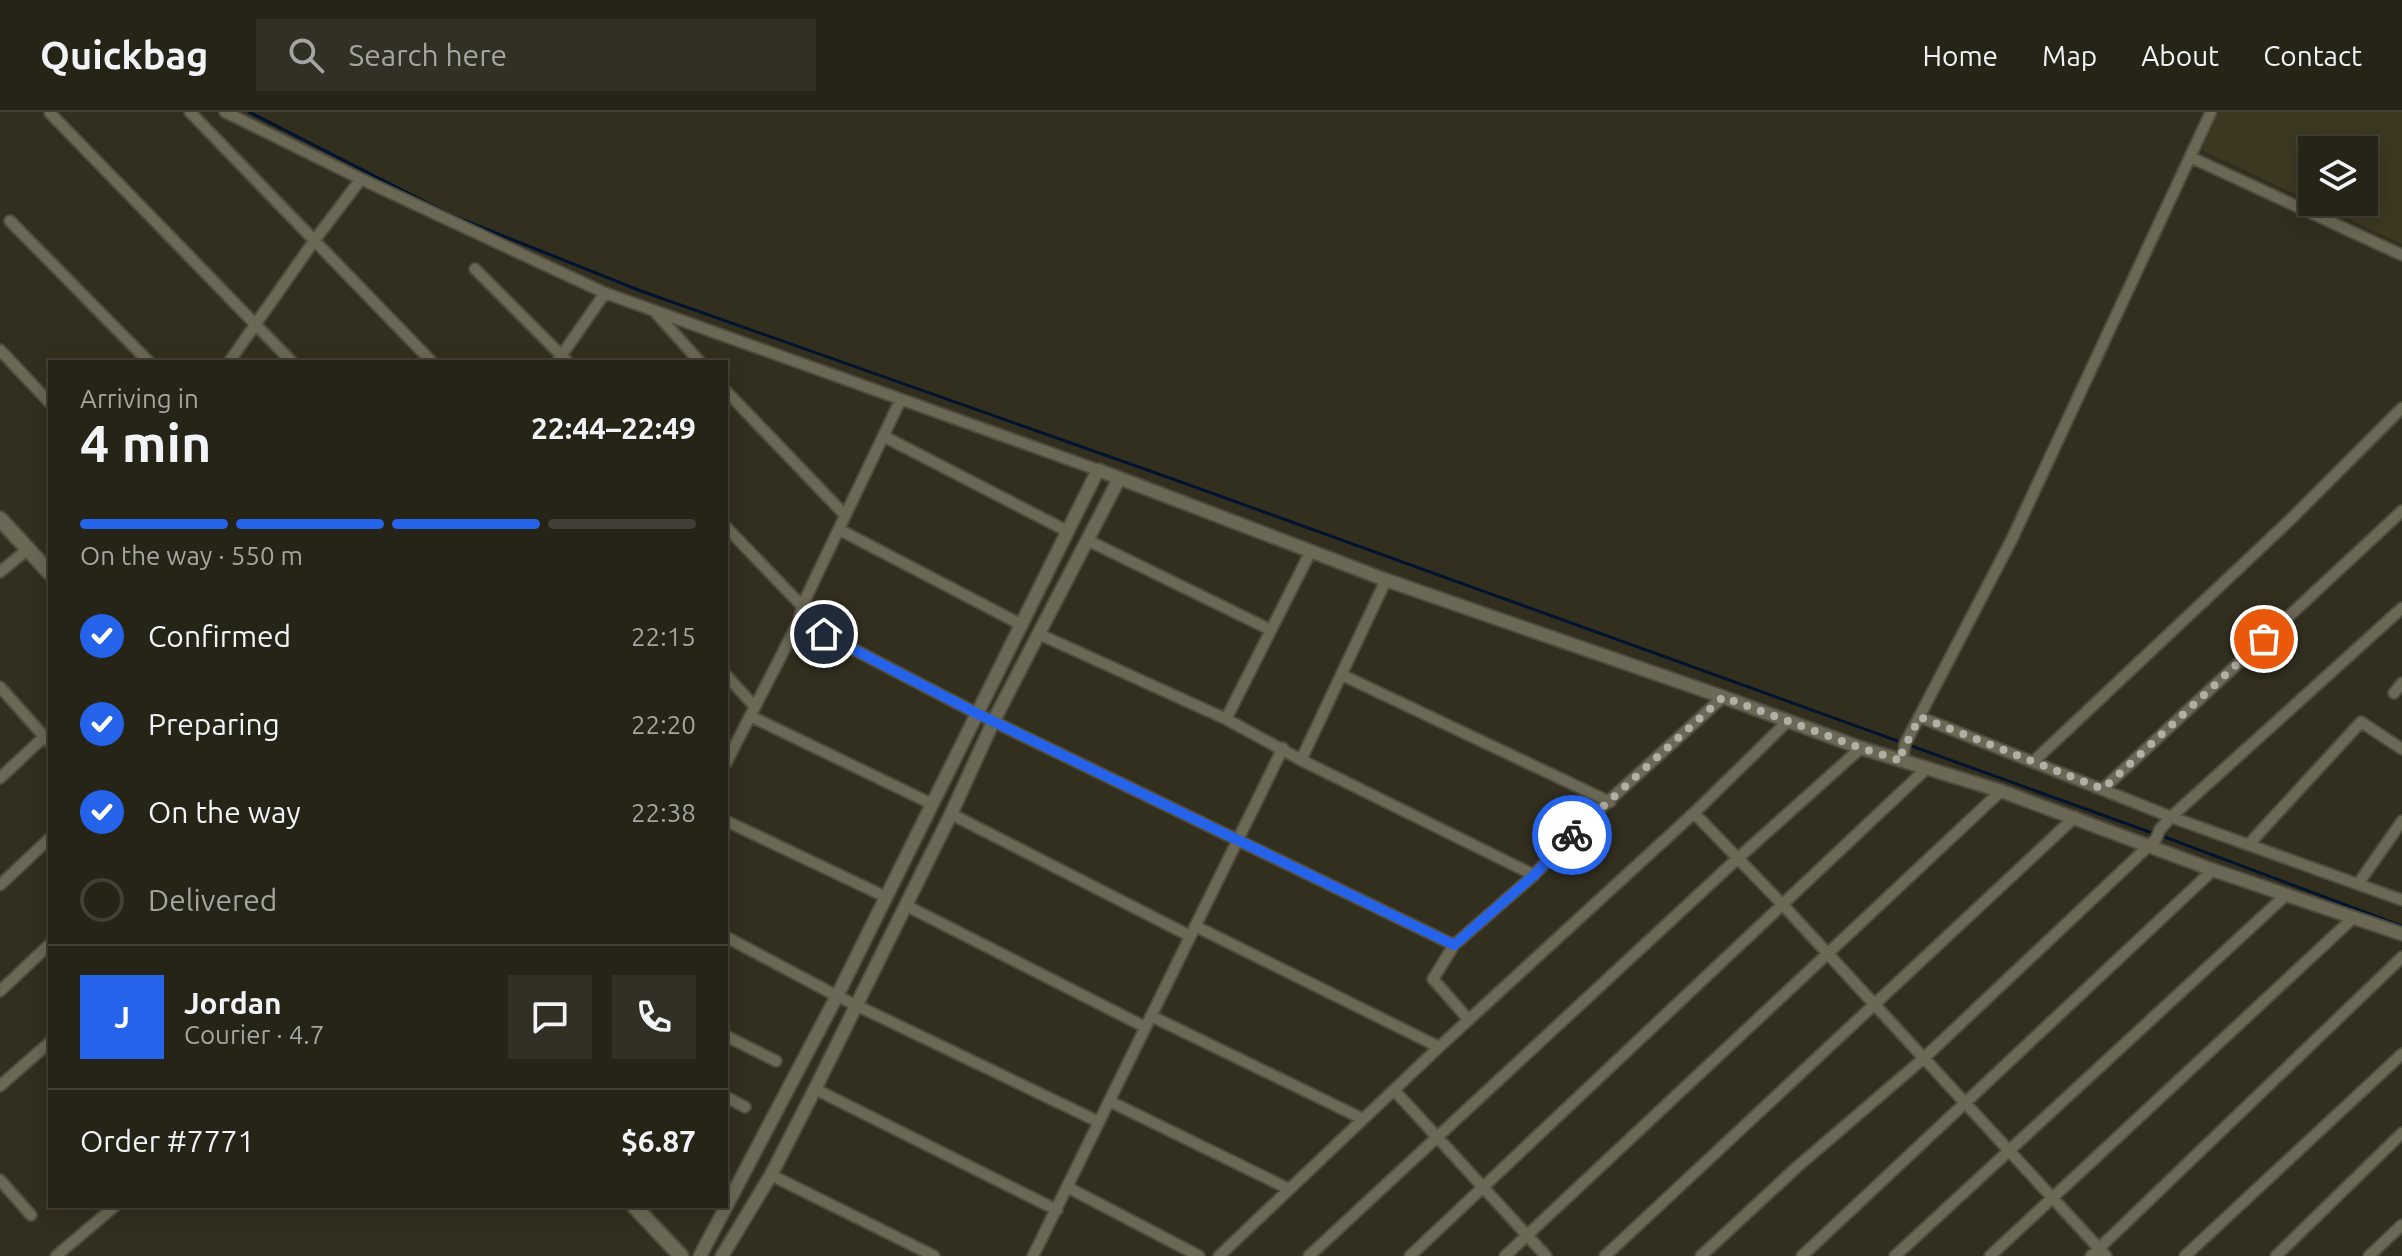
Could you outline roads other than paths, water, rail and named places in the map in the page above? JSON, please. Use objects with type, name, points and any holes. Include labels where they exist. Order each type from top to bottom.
[{"type":"main road","points":[[0,519],[48,571]]},
{"type":"main road","points":[[636,1208],[681,1256]]},
{"type":"street","points":[[190,112],[430,360]]},
{"type":"street","points":[[225,112],[605,293],[1098,470],[1386,580],[1861,748],[1902,756],[1926,769],[2075,817],[2155,838],[2213,870],[2402,934]]},
{"type":"street","points":[[1902,756],[2011,541],[2211,112]]},
{"type":"street","points":[[50,113],[290,360]]},
{"type":"street","points":[[2190,157],[2402,255]]},
{"type":"street","points":[[230,360],[361,179]]},
{"type":"street","points":[[10,221],[147,360]]},
{"type":"street","points":[[475,269],[562,360],[605,293]]},
{"type":"street","points":[[653,310],[698,360]]},
{"type":"street","points":[[0,350],[48,401]]},
{"type":"street","points":[[728,393],[845,515]]},
{"type":"street","points":[[728,759],[799,621],[802,606],[901,399]]},
{"type":"street","points":[[2033,762],[2292,518],[2402,408]]},
{"type":"street","points":[[885,437],[1067,531]]},
{"type":"street","points":[[728,1203],[837,996],[1098,470]]},
{"type":"street","points":[[722,1256],[771,1175],[815,1089],[994,720],[1041,635],[1119,479]]},
{"type":"street","points":[[2103,789],[2402,511]]},
{"type":"street","points":[[728,529],[802,606]]},
{"type":"street","points":[[840,530],[1022,625]]},
{"type":"street","points":[[1087,540],[1271,630]]},
{"type":"street","points":[[0,572],[28,549]]},
{"type":"street","points":[[1226,719],[1311,551]]},
{"type":"street","points":[[1301,760],[1386,580]]},
{"type":"street","points":[[1701,1256],[1797,1167],[1924,1058],[2155,838],[2171,817],[2402,608]]},
{"type":"street","points":[[799,621],[976,713],[1454,945]]},
{"type":"street","points":[[1041,635],[1226,719],[1301,760],[1534,875]]},
{"type":"street","points":[[1342,675],[1610,802]]},
{"type":"street","points":[[728,678],[753,712],[932,804]]},
{"type":"street","points":[[2394,693],[2402,683]]},
{"type":"street","points":[[0,687],[47,740],[0,778]]},
{"type":"street","points":[[1469,1020],[1433,979],[1454,945],[1534,875],[1568,838],[1723,697]]},
{"type":"street","points":[[1219,1256],[1439,1047],[1694,813],[1788,721]]},
{"type":"street","points":[[1918,721],[2402,900]]},
{"type":"street","points":[[2249,844],[2361,722],[2402,749]]},
{"type":"street","points":[[1033,1256],[1283,748]]},
{"type":"street","points":[[1309,1256],[1861,748]]},
{"type":"street","points":[[1410,1256],[1926,769]]},
{"type":"street","points":[[1505,1256],[2001,791]]},
{"type":"street","points":[[1694,813],[2010,1151],[2099,1254],[2402,957]]},
{"type":"street","points":[[951,814],[1439,1047]]},
{"type":"street","points":[[1605,1256],[2075,817]]},
{"type":"street","points":[[2358,884],[2402,821]]},
{"type":"street","points":[[728,822],[886,897]]},
{"type":"street","points":[[0,885],[48,840]]},
{"type":"street","points":[[1802,1256],[2213,870]]},
{"type":"street","points":[[1895,1256],[2287,894]]},
{"type":"street","points":[[905,905],[1145,1027]]},
{"type":"street","points":[[1990,1256],[2353,918]]},
{"type":"street","points":[[728,938],[837,996],[1099,1122]]},
{"type":"street","points":[[0,991],[48,946]]},
{"type":"street","points":[[1151,1016],[1363,1119]]},
{"type":"street","points":[[728,1037],[776,1061]]},
{"type":"street","points":[[0,1086],[48,1044]]},
{"type":"street","points":[[2185,1256],[2402,1054]]},
{"type":"street","points":[[815,1089],[1057,1210]]},
{"type":"street","points":[[1394,1090],[1546,1256]]},
{"type":"street","points":[[728,1098],[745,1107]]},
{"type":"street","points":[[1109,1101],[1289,1189]]},
{"type":"street","points":[[2276,1256],[2402,1133]]},
{"type":"street","points":[[771,1175],[934,1256]]},
{"type":"street","points":[[0,1180],[31,1215]]},
{"type":"street","points":[[1067,1187],[1199,1256]]},
{"type":"street","points":[[56,1256],[113,1208]]},
{"type":"street","points":[[700,1256],[725,1208]]},
{"type":"street","points":[[2369,1256],[2402,1225]]},
{"type":"waterway","points":[[249,112],[451,215],[641,291],[1170,478],[2155,834]]},
{"type":"waterway","points":[[2162,836],[2402,926]]}]
